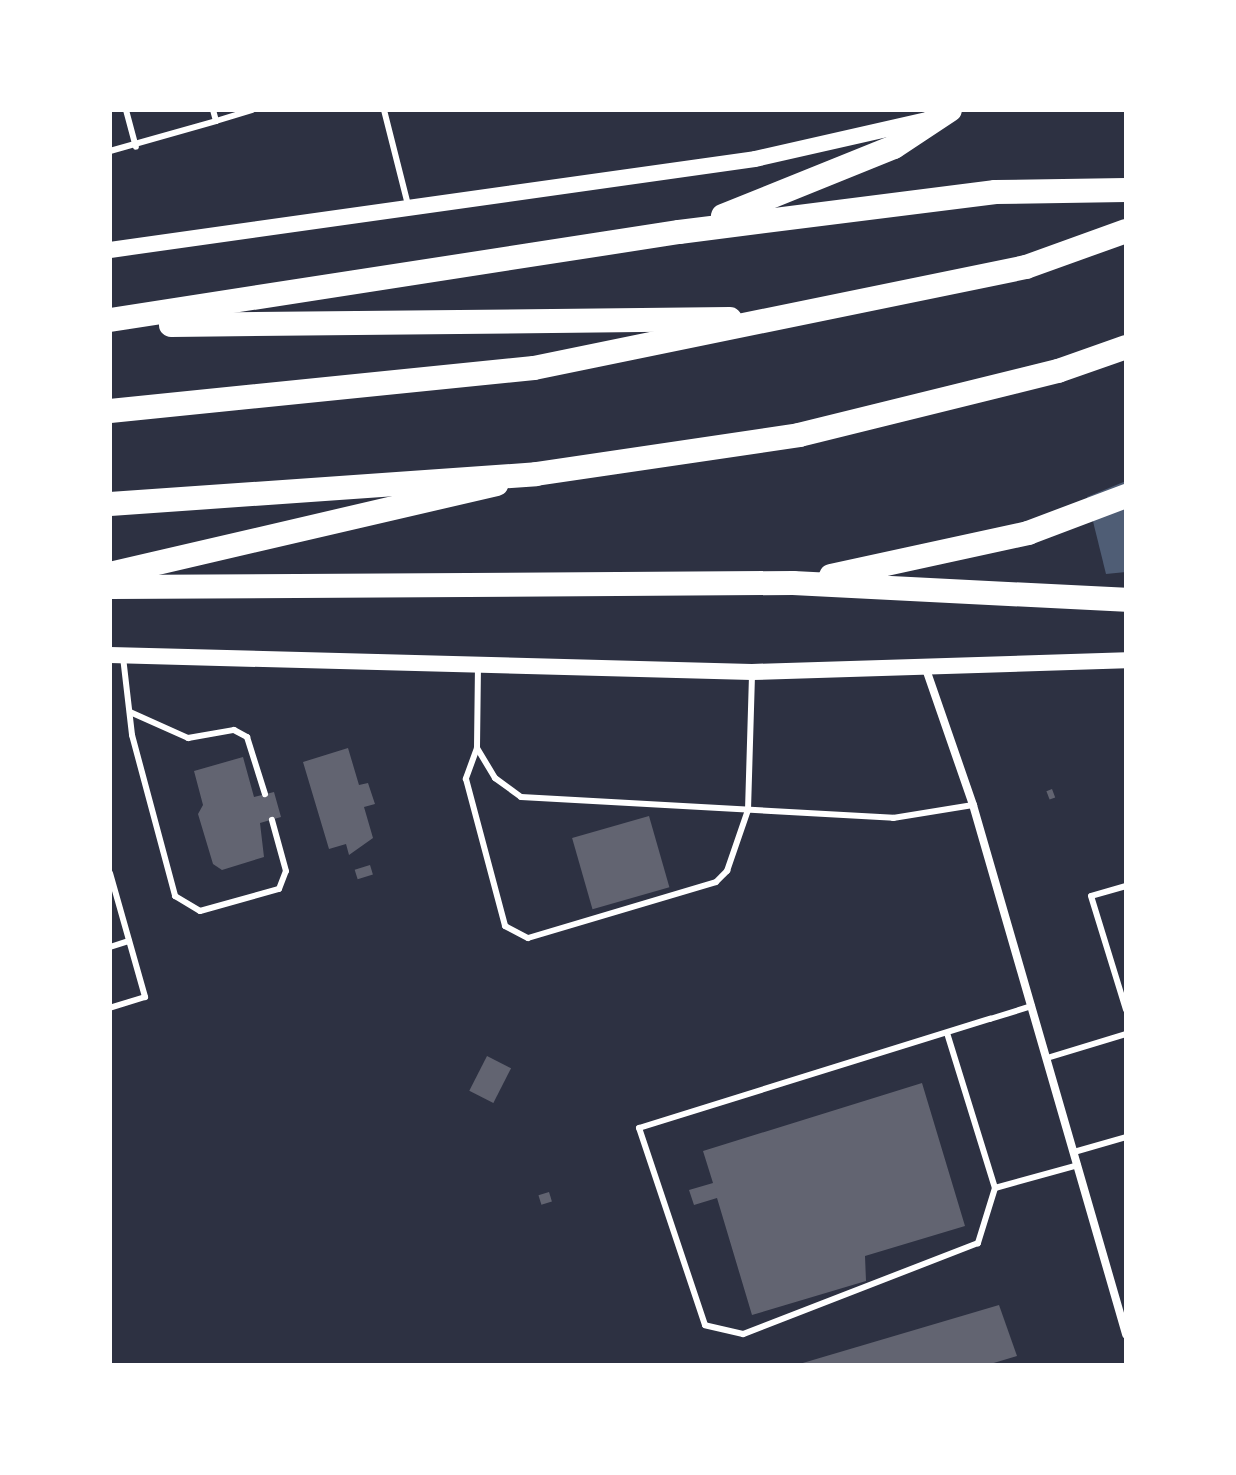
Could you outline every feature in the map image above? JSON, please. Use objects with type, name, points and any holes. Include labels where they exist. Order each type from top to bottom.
[{"type":"highway","points":[[679,232],[894,147],[950,110]]},
{"type":"highway","points":[[110,320],[679,232],[995,192],[1126,190]]},
{"type":"highway","points":[[110,411],[534,368],[804,317],[1026,267],[1126,231]]},
{"type":"highway","points":[[110,327],[804,317]]},
{"type":"highway","points":[[110,504],[536,474],[799,435],[1058,371],[1126,347]]},
{"type":"highway","points":[[110,574],[395,513],[536,474]]},
{"type":"highway","points":[[793,583],[1028,533],[1126,496]]},
{"type":"highway","points":[[110,587],[793,583],[1126,600]]},
{"type":"main road","points":[[110,250],[408,205],[755,159],[957,110]]},
{"type":"main road","points":[[116,656],[752,672],[927,672],[1126,660]]},
{"type":"street","points":[[927,672],[973,805],[1126,1334]]},
{"type":"lane","points":[[126,110],[136,147]]},
{"type":"lane","points":[[213,110],[216,121]]},
{"type":"lane","points":[[110,151],[136,147],[252,110]]},
{"type":"lane","points":[[384,110],[408,205]]},
{"type":"lane","points":[[116,656],[175,896],[200,911],[279,889],[286,871],[272,820]]},
{"type":"lane","points":[[478,665],[477,748],[466,779],[505,926],[528,938],[716,882],[748,810],[752,672]]},
{"type":"lane","points":[[130,712],[188,738],[234,730],[247,737],[265,794]]},
{"type":"lane","points":[[477,748],[495,778],[521,797],[893,818],[973,805]]},
{"type":"lane","points":[[110,873],[145,997],[110,1008]]},
{"type":"lane","points":[[1126,886],[1091,896],[1126,1010]]},
{"type":"lane","points":[[110,947],[129,941]]},
{"type":"lane","points":[[947,1033],[995,1188],[978,1243],[743,1334],[705,1325],[639,1128],[1032,1006]]},
{"type":"lane","points":[[1047,1058],[1126,1034]]},
{"type":"lane","points":[[1074,1152],[1126,1137]]},
{"type":"lane","points":[[995,1188],[1078,1165]]},
{"type":"water","points":[[1126,481],[1126,572],[1106,574],[1087,497]]},
{"type":"building","points":[[348,748],[359,785],[368,783],[375,804],[364,807],[373,838],[349,855],[346,844],[329,849],[303,762]]},
{"type":"building","points":[[243,757],[254,797],[274,792],[281,817],[260,823],[264,857],[222,870],[213,864],[198,814],[203,805],[194,771]]},
{"type":"building","points":[[1052,789],[1055,797],[1050,800],[1046,791]]},
{"type":"building","points":[[649,816],[669,887],[592,909],[572,838]]},
{"type":"building","points":[[370,865],[373,875],[358,879],[355,870]]},
{"type":"building","points":[[487,1056],[511,1068],[493,1103],[469,1091]]},
{"type":"building","points":[[922,1083],[965,1226],[865,1256],[866,1281],[752,1315],[717,1198],[694,1205],[689,1190],[713,1183],[703,1151]]},
{"type":"building","points":[[549,1192],[552,1202],[541,1205],[538,1195]]},
{"type":"building","points":[[999,1305],[1017,1356],[987,1365],[796,1365]]}]
